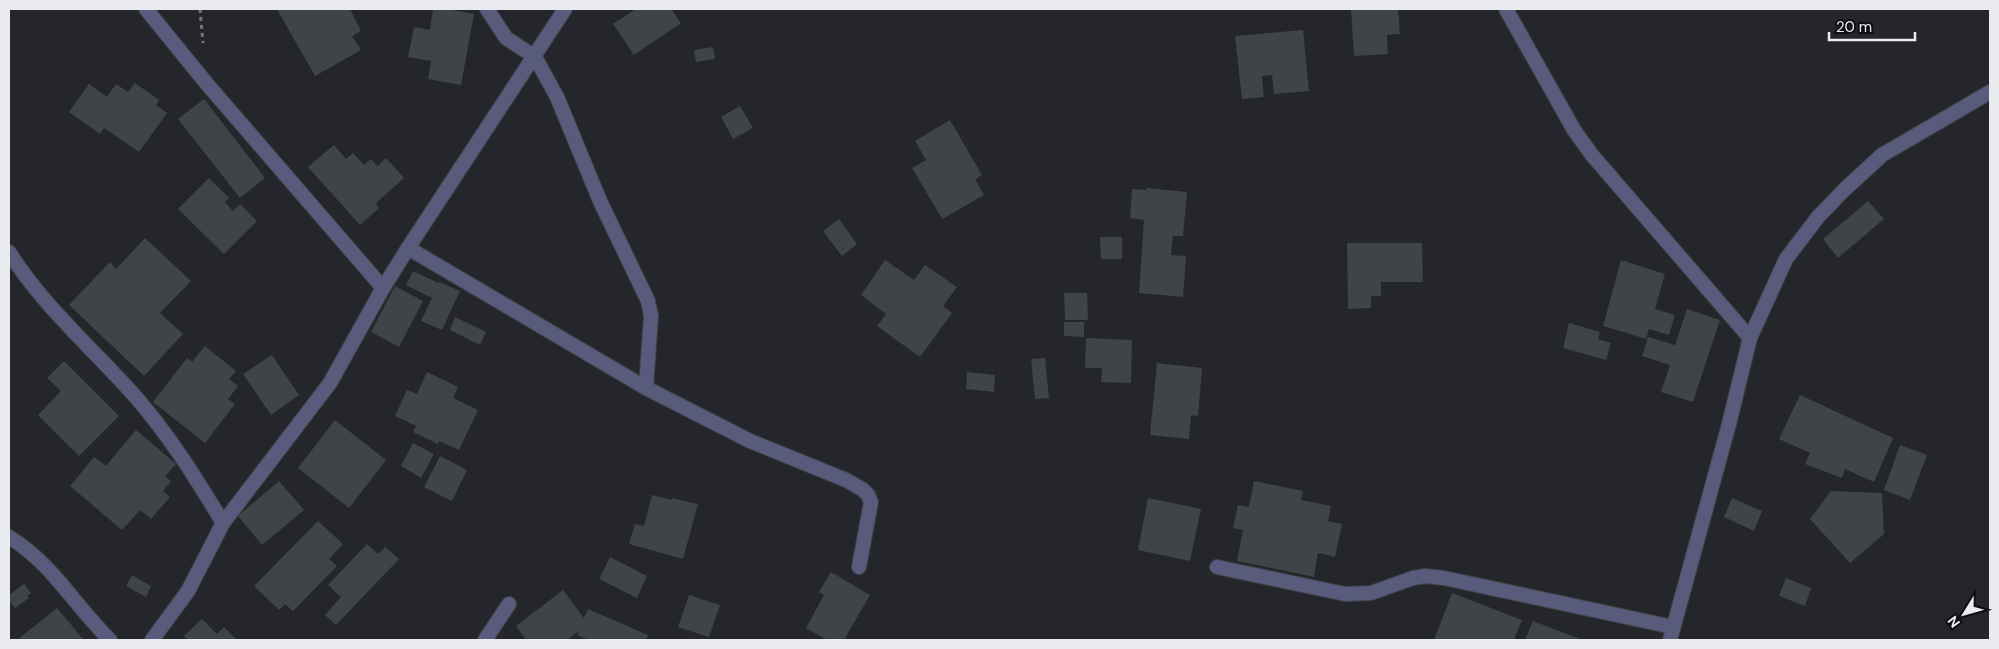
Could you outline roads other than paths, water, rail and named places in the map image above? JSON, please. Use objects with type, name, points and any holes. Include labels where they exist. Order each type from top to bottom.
[{"type":"street","points":[[146,9],[206,84],[251,133],[309,204],[383,288]]},
{"type":"street","points":[[487,9],[506,38],[536,57],[557,97],[600,201],[648,301],[651,316],[646,388]]},
{"type":"street","points":[[158,638],[188,591],[223,523],[330,383],[383,288],[408,248],[536,57],[565,9]]},
{"type":"street","points":[[1506,9],[1574,130],[1592,155],[1750,338]]},
{"type":"street","points":[[1218,567],[1345,594],[1371,593],[1413,578],[1425,576],[1444,578],[1671,634],[1729,424],[1750,338],[1786,259],[1818,217],[1882,155],[1990,92]]},
{"type":"street","points":[[408,248],[646,388],[750,441],[846,480],[862,489],[868,495],[871,502],[859,567]]},
{"type":"street","points":[[9,252],[18,268],[65,324],[117,376],[162,429],[192,472],[223,523]]},
{"type":"street","points":[[9,537],[36,556],[110,640]]},
{"type":"street","points":[[485,640],[508,604]]}]
